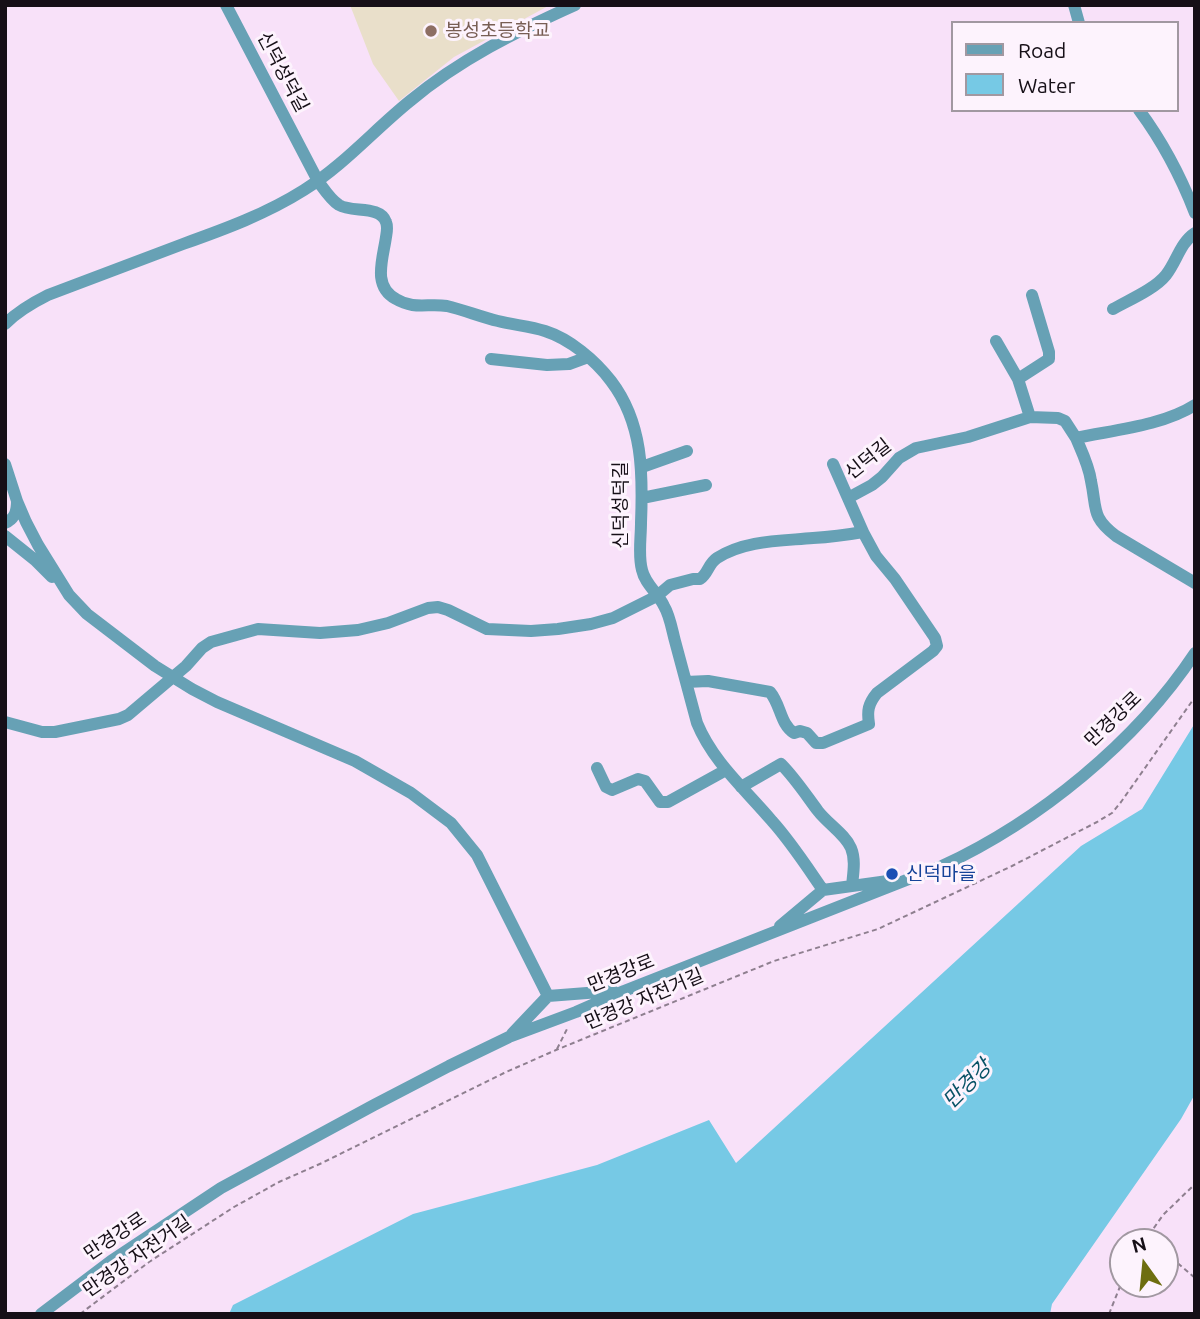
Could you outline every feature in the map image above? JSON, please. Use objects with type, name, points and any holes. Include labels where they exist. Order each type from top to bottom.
[{"type":"street","name":"신덕성덕길","points":[[226,5],[318,181],[338,204],[347,209],[376,212],[384,216],[388,225],[380,275],[386,292],[407,305],[448,306],[497,321],[542,330],[557,336],[589,357],[612,382],[630,414],[640,453],[642,571],[668,615],[703,738],[726,769],[774,822],[823,890]]},
{"type":"street","points":[[5,324],[30,303],[48,295],[240,223],[274,207],[318,181],[408,102],[450,71],[504,39],[575,5]]},
{"type":"street","points":[[1141,112],[1180,180],[1195,213]]},
{"type":"street","points":[[1113,309],[1156,284],[1166,275],[1186,240],[1195,233]]},
{"type":"street","points":[[1018,379],[1049,359],[1032,295]]},
{"type":"street","points":[[996,341],[1018,379],[1030,417]]},
{"type":"street","points":[[491,359],[547,365],[569,364],[589,357]]},
{"type":"street","points":[[1195,405],[1157,421],[1076,438],[1091,481],[1094,509],[1106,528],[1195,583]]},
{"type":"street","name":"신덕길","points":[[686,682],[708,681],[770,692],[776,699],[787,729],[794,733],[807,733],[816,743],[823,743],[869,724],[867,712],[870,701],[937,646],[935,638],[876,556],[848,498],[872,485],[899,458],[916,448],[968,437],[1030,417],[1066,421],[1076,438]]},
{"type":"street","points":[[642,467],[687,451]]},
{"type":"street","points":[[5,464],[26,523],[69,595]]},
{"type":"street","points":[[833,464],[848,498]]},
{"type":"street","points":[[642,498],[706,485]]},
{"type":"street","points":[[5,523],[12,519],[17,511],[17,501]]},
{"type":"street","points":[[5,722],[42,732],[55,732],[119,719],[128,715],[211,642],[258,629],[320,633],[358,630],[438,607],[487,629],[531,631],[591,624],[613,618],[657,596],[670,584],[700,579],[705,576],[713,561],[734,550],[766,542],[863,532]]},
{"type":"street","points":[[5,536],[35,560],[87,614],[155,666],[217,702],[355,761],[411,793],[451,823],[477,855],[548,996]]},
{"type":"street","name":"만경강로","points":[[41,1314],[111,1261],[221,1188],[374,1105],[509,1037],[964,856],[1010,830],[1079,778],[1134,728],[1168,690],[1195,653]]},
{"type":"street","points":[[741,786],[782,764],[820,813],[848,842],[854,859],[852,886]]},
{"type":"street","points":[[597,768],[606,787],[612,790],[638,779],[645,781],[660,802],[668,802],[726,769]]},
{"type":"street","points":[[772,933],[823,890],[909,878]]},
{"type":"street","points":[[509,1037],[548,996],[624,991]]},
{"type":"path","name":"만경강 자전거길","points":[[80,1314],[149,1262],[255,1194],[482,1083],[774,961],[878,929],[1012,866],[1097,822],[1112,813],[1121,803],[1195,697]]},
{"type":"path","points":[[556,1050],[576,1012]]},
{"type":"path","points":[[1154,1228],[1163,1215],[1195,1185]]},
{"type":"path","points":[[1179,1264],[1195,1278]]},
{"type":"shaded area","name":"봉성초등학교","points":[[350,5],[550,5],[454,57],[399,101],[373,64]]},
{"type":"water","name":"만경강","points":[[1195,723],[1195,1094],[1181,1119],[1052,1304],[1050,1314],[229,1314],[233,1305],[413,1214],[597,1165],[709,1120],[736,1163],[1081,846],[1142,809]]},
{"type":"place","name":"봉성초등학교","points":[[431,31]]},
{"type":"place","name":"신덕마을","points":[[892,874]]}]
